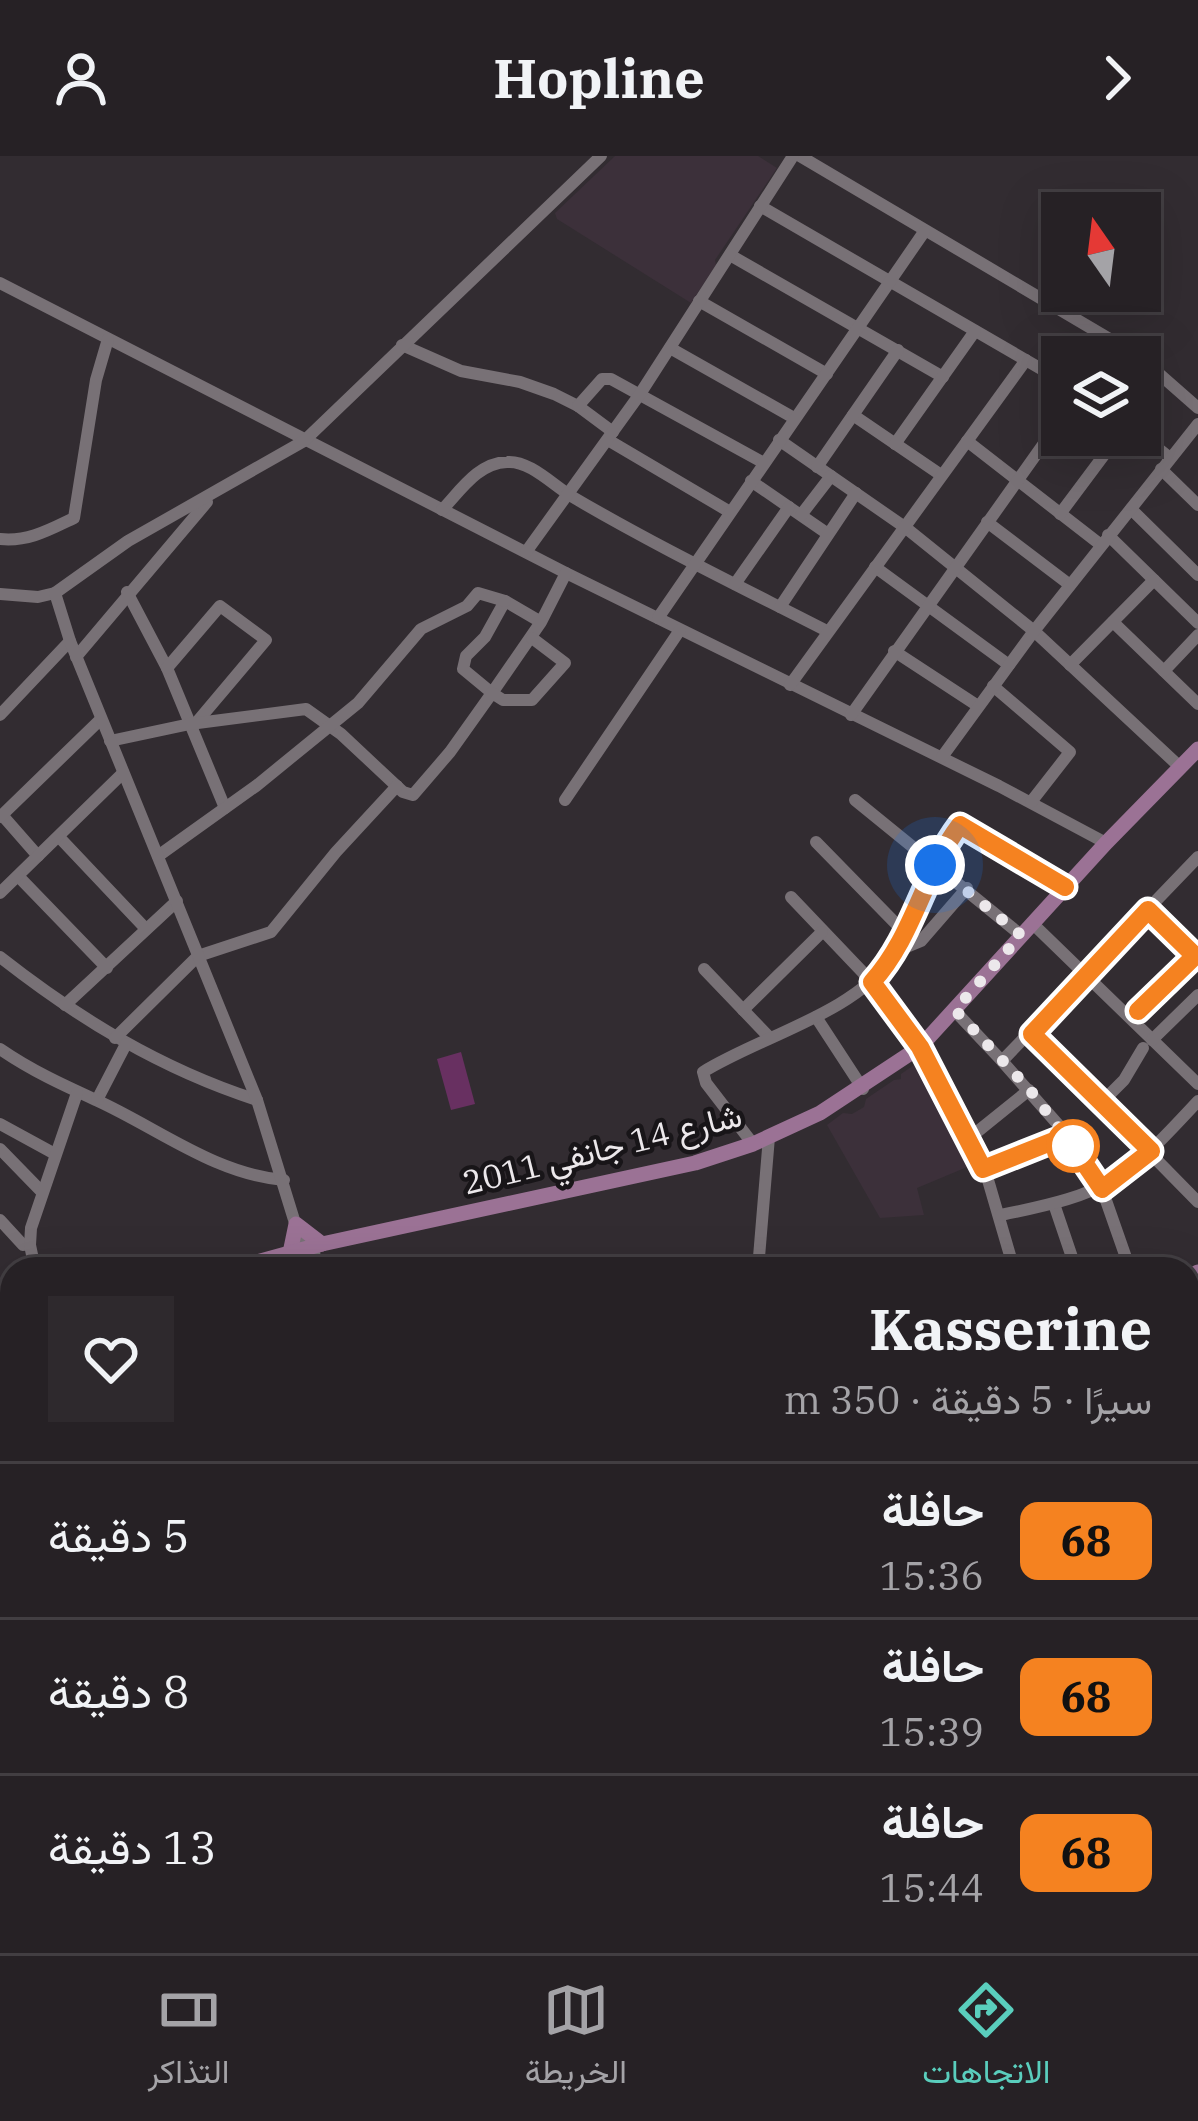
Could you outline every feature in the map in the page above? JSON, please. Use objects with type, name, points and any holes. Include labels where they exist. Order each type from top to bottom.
[{"type":"main road","name":"شارع 14 جانفي 2011","points":[[275,1257],[645,1175],[761,1140],[862,1089],[920,1047],[1198,749]]},
{"type":"main road","points":[[296,1224],[308,1248]]},
{"type":"main road","points":[[296,1224],[308,1248]]},
{"type":"street","points":[[0,594],[38,597],[55,593],[128,541],[304,441],[601,156]]},
{"type":"street","points":[[526,552],[640,394],[797,156],[1108,336]]},
{"type":"street","points":[[760,206],[1041,370]]},
{"type":"street","points":[[658,619],[924,232]]},
{"type":"street","points":[[730,255],[943,377]]},
{"type":"street","points":[[0,283],[304,441],[1106,843]]},
{"type":"street","points":[[699,301],[827,374]]},
{"type":"street","points":[[895,444],[975,331]]},
{"type":"street","points":[[0,539],[36,536],[74,518],[96,380],[109,339]]},
{"type":"street","points":[[402,345],[460,370],[520,382],[578,406],[610,436],[730,512]]},
{"type":"street","points":[[670,348],[794,418]]},
{"type":"street","points":[[817,466],[898,350]]},
{"type":"street","points":[[790,685],[1025,360]]},
{"type":"street","points":[[1161,375],[1198,408]]},
{"type":"street","points":[[578,406],[602,379],[611,379],[764,463]]},
{"type":"street","points":[[854,415],[941,475]]},
{"type":"street","points":[[941,757],[1198,424]]},
{"type":"street","points":[[779,440],[906,528],[1034,631],[1181,768]]},
{"type":"street","points":[[967,441],[1060,514],[1104,540],[1198,623]]},
{"type":"street","points":[[850,715],[1041,448]]},
{"type":"street","points":[[1060,514],[1103,456]]},
{"type":"street","points":[[1159,456],[1198,506]]},
{"type":"street","points":[[442,510],[481,468],[518,462],[569,495],[826,631]]},
{"type":"street","points":[[735,584],[795,511],[831,476]]},
{"type":"street","points":[[751,481],[828,534]]},
{"type":"street","points":[[76,657],[215,492]]},
{"type":"street","points":[[780,607],[856,493]]},
{"type":"street","points":[[1131,509],[1198,575]]},
{"type":"street","points":[[987,522],[1070,585]]},
{"type":"street","points":[[875,567],[1009,665]]},
{"type":"street","points":[[110,741],[306,709],[409,795],[418,793],[532,638],[566,573]]},
{"type":"street","points":[[1070,665],[1154,580]]},
{"type":"street","points":[[127,592],[193,724],[225,808]]},
{"type":"street","points":[[55,593],[76,657],[257,1100],[296,1224]]},
{"type":"street","points":[[158,856],[358,703],[432,620],[467,606],[478,593],[505,601],[541,622]]},
{"type":"street","points":[[505,601],[485,637],[463,663],[475,682],[503,700],[532,700],[565,663],[532,638]]},
{"type":"street","points":[[167,668],[220,606],[266,639],[193,724]]},
{"type":"street","points":[[1113,622],[1198,704]]},
{"type":"street","points":[[565,800],[680,630]]},
{"type":"street","points":[[0,715],[70,641]]},
{"type":"street","points":[[1164,671],[1196,642]]},
{"type":"street","points":[[894,652],[978,706]]},
{"type":"street","points":[[993,686],[1070,752],[1031,802]]},
{"type":"street","points":[[38,856],[1,816],[101,719]]},
{"type":"street","points":[[0,893],[123,773]]},
{"type":"street","points":[[97,1100],[121,1041],[198,956],[271,932],[397,786]]},
{"type":"street","points":[[855,800],[1085,977],[1148,1044],[1198,1084]]},
{"type":"street","points":[[758,1257],[761,1140],[703,1075],[705,1070],[816,1017],[872,982],[897,951],[935,865],[962,824],[1065,887]]},
{"type":"street","points":[[58,837],[146,929]]},
{"type":"street","points":[[816,842],[906,934]]},
{"type":"street","points":[[1002,1061],[1198,857]]},
{"type":"street","points":[[18,876],[107,968]]},
{"type":"street","points":[[897,951],[921,941],[967,888]]},
{"type":"street","points":[[790,897],[872,982],[920,1047],[983,1169],[1011,1257]]},
{"type":"street","points":[[65,1005],[177,901]]},
{"type":"street","points":[[1138,1011],[1197,957],[1148,910]]},
{"type":"street","points":[[743,1010],[822,932]]},
{"type":"street","points":[[1,960],[121,1041],[257,1100]]},
{"type":"street","points":[[704,969],[769,1037]]},
{"type":"street","points":[[1102,1102],[1148,1044],[1198,995]]},
{"type":"street","points":[[955,1010],[1066,1136],[1102,1189],[1126,1257]]},
{"type":"street","points":[[816,1017],[862,1089]]},
{"type":"street","points":[[1032,1034],[1198,1202]]},
{"type":"street","points":[[0,1049],[76,1093],[224,1166],[284,1180]]},
{"type":"street","points":[[967,1140],[1030,1090]]},
{"type":"street","points":[[26,1245],[76,1093]]},
{"type":"street","points":[[1001,1215],[1102,1189],[1151,1151],[1198,1101]]},
{"type":"street","points":[[0,1124],[55,1154]]},
{"type":"street","points":[[983,1169],[1066,1136]]},
{"type":"street","points":[[0,1149],[41,1191]]},
{"type":"street","points":[[1054,1204],[1072,1257]]},
{"type":"street","points":[[0,1220],[26,1245],[30,1257]]},
{"type":"street","points":[[0,1244],[26,1245]]},
{"type":"street","points":[[308,1248],[311,1257]]},
{"type":"shaded area","points":[[615,156],[758,156],[777,168],[691,303],[557,219],[555,213]]},
{"type":"shaded area","points":[[461,1052],[475,1104],[451,1110],[437,1059]]},
{"type":"shaded area","points":[[914,1065],[921,1065],[972,1165],[917,1188],[924,1215],[880,1218],[827,1125],[843,1113],[864,1107],[866,1099],[901,1079]]},
{"type":"bus line","name":"68","points":[[1065,887],[960,825],[929,876],[897,951],[872,982],[920,1047],[983,1169],[1066,1136],[1102,1189],[1151,1151],[1032,1034],[1148,910],[1195,956],[1138,1011]]},
{"type":"route","points":[[935,865],[1021,935],[955,1010],[1030,1090],[1077,1152],[1073,1146]]}]
